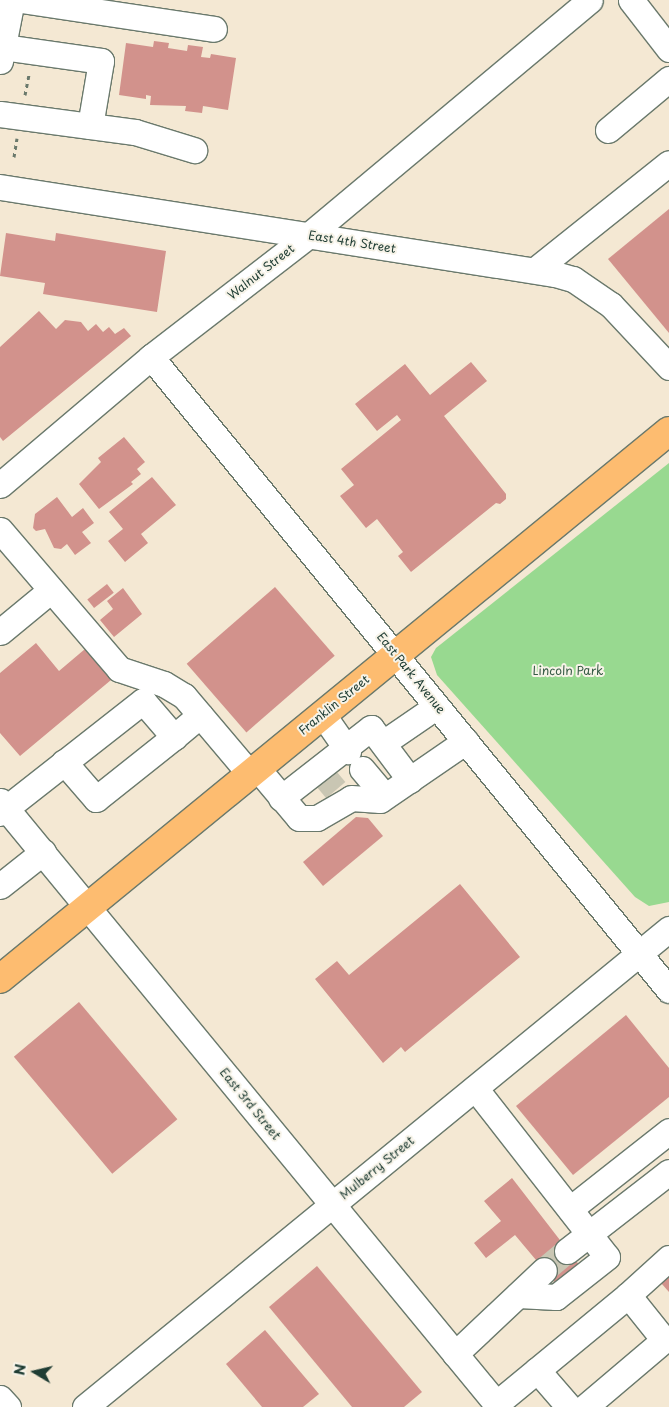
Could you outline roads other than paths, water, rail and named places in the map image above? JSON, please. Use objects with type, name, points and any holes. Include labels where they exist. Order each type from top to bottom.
[{"type":"main road","name":"Franklin Street","points":[[0,979],[669,431]]},
{"type":"street","points":[[12,0],[1,54],[34,51],[101,61],[90,126]]},
{"type":"street","points":[[21,0],[214,29]]},
{"type":"street","name":"Walnut Street","points":[[0,485],[151,357],[309,235],[590,0]]},
{"type":"street","points":[[631,0],[669,49]]},
{"type":"street","points":[[608,130],[669,79]]},
{"type":"street","points":[[11,115],[135,132],[194,150]]},
{"type":"street","points":[[535,270],[669,163]]},
{"type":"street","name":"East 4th Street","points":[[0,187],[535,270],[572,279],[611,305],[669,367]]},
{"type":"street","name":"East Park Avenue","points":[[151,357],[669,990]]},
{"type":"street","points":[[0,530],[118,668],[164,684],[184,696],[299,818],[317,818],[330,783],[352,756],[371,728],[410,780]]},
{"type":"street","points":[[0,632],[51,590]]},
{"type":"street","points":[[2,807],[143,701],[174,737]]},
{"type":"street","points":[[382,744],[437,706]]},
{"type":"street","points":[[64,762],[96,799],[200,715]]},
{"type":"street","points":[[322,715],[385,796]]},
{"type":"street","points":[[330,783],[351,798],[380,800],[466,741]]},
{"type":"street","points":[[281,798],[330,783]]},
{"type":"street","name":"East 3rd Street","points":[[2,807],[43,852],[497,1405]]},
{"type":"street","points":[[1,882],[43,852]]},
{"type":"street","name":"Mulberry Street","points":[[84,1407],[669,929]]},
{"type":"street","points":[[475,1088],[607,1257],[556,1297],[518,1295]]},
{"type":"street","points":[[570,1209],[669,1131]]},
{"type":"street","points":[[567,1251],[669,1172]]},
{"type":"street","points":[[497,1405],[669,1258]]},
{"type":"street","points":[[455,1354],[544,1270]]},
{"type":"street","points":[[585,1407],[664,1340],[628,1295]]},
{"type":"street","points":[[537,1370],[569,1407]]},
{"type":"street","points":[[0,1398],[8,1407]]},
{"type":"tunnel","points":[[321,772],[336,790]]},
{"type":"tunnel","points":[[544,1270],[567,1251]]},
{"type":"park label","name":"Lincoln Park","points":[[568,671]]}]
